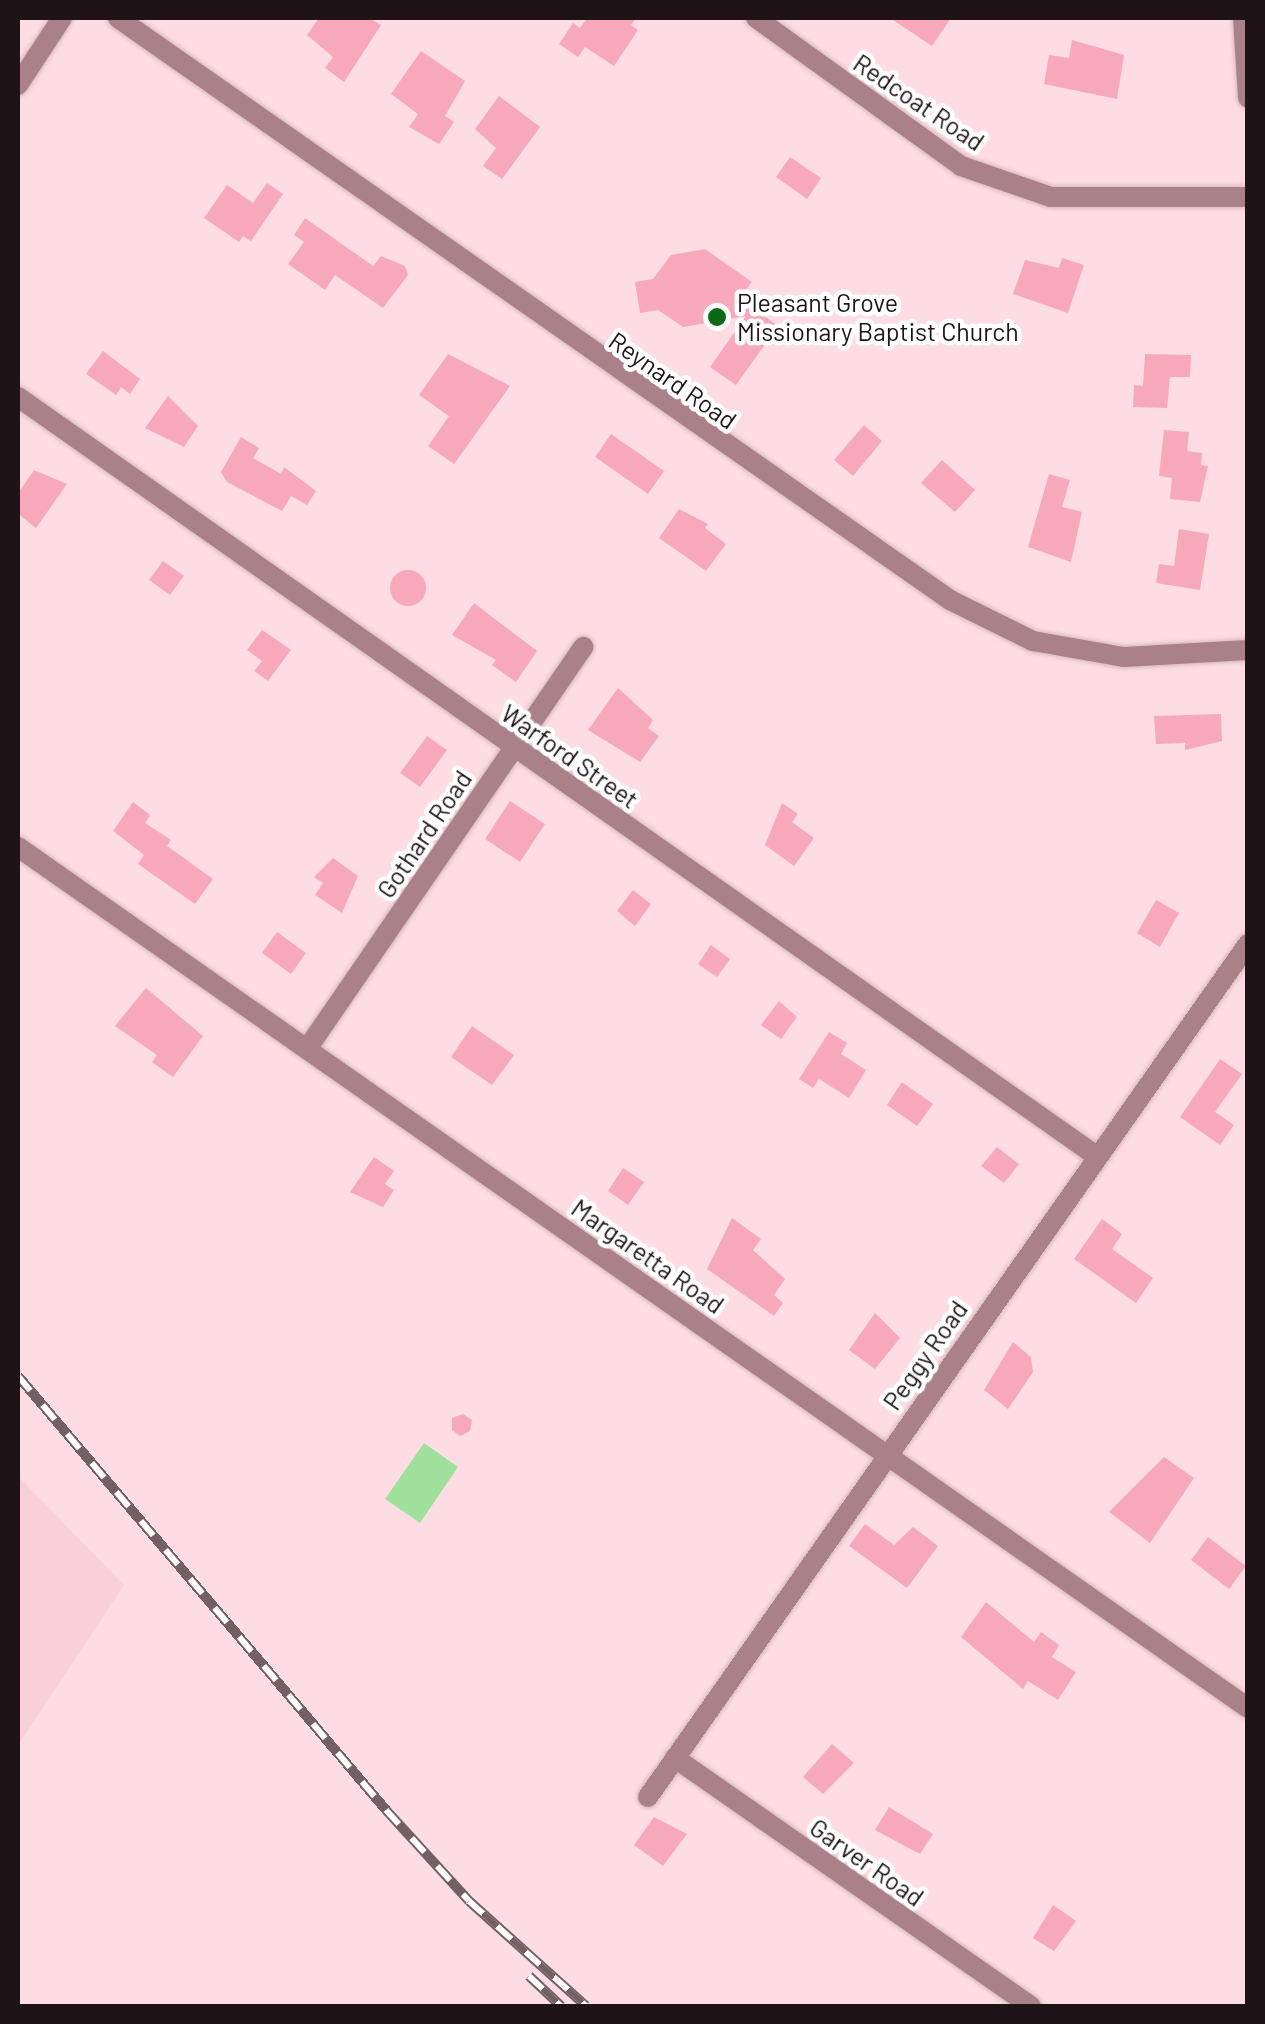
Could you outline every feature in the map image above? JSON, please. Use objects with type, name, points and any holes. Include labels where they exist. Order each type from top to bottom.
[{"type":"street","points":[[18,85],[62,18]]},
{"type":"street","name":"Reynard Road","points":[[118,18],[950,600],[1033,642],[1124,657],[1248,650]]},
{"type":"street","name":"Redcoat Road","points":[[756,18],[961,166],[1051,197],[1248,197]]},
{"type":"street","points":[[1243,18],[1248,98]]},
{"type":"street","name":"Warford Street","points":[[18,397],[1095,1155]]},
{"type":"street","name":"Gothard Road","points":[[307,1049],[584,648]]},
{"type":"street","name":"Margaretta Road","points":[[18,847],[1248,1708]]},
{"type":"street","name":"Peggy Road","points":[[648,1797],[1095,1155],[1248,944]]},
{"type":"street","name":"Garver Road","points":[[675,1758],[1031,2006]]},
{"type":"shaded area","points":[[18,1476],[124,1585],[18,1745]]},
{"type":"green space","points":[[424,1443],[458,1467],[420,1523],[385,1499]]},
{"type":"building","points":[[319,18],[370,18],[381,25],[344,82],[325,68],[333,57],[307,35]]},
{"type":"building","points":[[587,18],[636,18],[631,25],[638,30],[614,66],[585,47],[578,57],[559,44],[573,23],[580,28]]},
{"type":"building","points":[[890,18],[951,18],[932,46]]},
{"type":"building","points":[[1072,40],[1124,55],[1117,99],[1044,84],[1049,55],[1069,58]]},
{"type":"building","points":[[421,51],[465,81],[445,116],[454,122],[439,144],[409,127],[418,114],[391,94]]},
{"type":"building","points":[[499,96],[540,127],[502,179],[483,166],[496,148],[475,129]]},
{"type":"building","points":[[790,157],[821,178],[807,199],[776,177]]},
{"type":"building","points":[[267,183],[283,194],[251,241],[243,236],[239,242],[204,218],[227,185],[253,203]]},
{"type":"building","points":[[305,218],[373,266],[381,256],[405,266],[408,275],[383,308],[335,275],[325,290],[288,264],[304,242],[294,235]]},
{"type":"building","name":"Pleasant Grove Missionary Baptist Church","points":[[705,249],[752,282],[740,298],[778,326],[736,385],[710,367],[746,316],[683,327],[658,310],[640,313],[635,282],[653,279],[671,255]]},
{"type":"building","points":[[1062,258],[1084,265],[1068,313],[1013,294],[1025,260],[1059,268]]},
{"type":"building","points":[[103,351],[140,379],[130,394],[121,387],[116,395],[86,374]]},
{"type":"building","points":[[448,354],[510,386],[454,464],[428,446],[449,416],[419,395]]},
{"type":"building","points":[[1145,354],[1191,355],[1190,377],[1170,377],[1167,408],[1133,407],[1134,385],[1143,386]]},
{"type":"building","points":[[168,396],[198,426],[184,447],[145,428]]},
{"type":"building","points":[[864,425],[882,441],[853,476],[834,460]]},
{"type":"building","points":[[1164,430],[1189,432],[1187,451],[1202,453],[1201,465],[1208,466],[1200,502],[1170,499],[1172,478],[1159,476]]},
{"type":"building","points":[[611,434],[664,471],[648,494],[595,457]]},
{"type":"building","points":[[241,437],[259,448],[253,458],[281,474],[284,467],[316,491],[307,505],[291,496],[282,511],[227,482],[221,472]]},
{"type":"building","points":[[942,460],[975,490],[955,512],[921,483]]},
{"type":"building","points":[[34,470],[67,484],[36,528],[18,514],[18,493]]},
{"type":"building","points":[[1049,474],[1070,480],[1062,507],[1082,512],[1071,562],[1028,547]]},
{"type":"building","points":[[679,509],[708,524],[705,528],[726,544],[706,571],[659,538]]},
{"type":"building","points":[[1179,529],[1209,534],[1200,590],[1156,583],[1159,564],[1174,566]]},
{"type":"building","points":[[163,561],[184,576],[170,595],[149,580]]},
{"type":"building","points":[[408,570],[420,576],[426,588],[420,600],[408,606],[396,600],[390,588],[396,576]]},
{"type":"building","points":[[474,603],[537,651],[516,682],[492,665],[496,660],[452,635]]},
{"type":"building","points":[[262,630],[291,650],[268,681],[254,671],[262,661],[247,650]]},
{"type":"building","points":[[618,688],[653,720],[648,728],[659,736],[640,762],[588,730]]},
{"type":"building","points":[[1221,714],[1222,741],[1185,750],[1185,743],[1156,744],[1154,716]]},
{"type":"building","points":[[427,736],[447,750],[420,787],[400,773]]},
{"type":"building","points":[[510,801],[545,824],[520,862],[485,839]]},
{"type":"building","points":[[133,802],[150,815],[145,823],[171,840],[167,846],[213,879],[195,904],[138,864],[144,855],[113,831]]},
{"type":"building","points":[[782,803],[798,814],[792,822],[814,838],[794,866],[765,845]]},
{"type":"building","points":[[333,858],[358,876],[342,913],[315,895],[323,883],[314,877]]},
{"type":"building","points":[[633,890],[651,904],[635,926],[617,911]]},
{"type":"building","points":[[1156,900],[1179,913],[1160,947],[1137,933]]},
{"type":"building","points":[[277,932],[306,953],[291,974],[262,953]]},
{"type":"building","points":[[711,945],[730,959],[717,977],[698,964]]},
{"type":"building","points":[[146,988],[203,1036],[173,1077],[152,1062],[157,1055],[115,1026]]},
{"type":"building","points":[[779,1001],[797,1017],[781,1039],[761,1025]]},
{"type":"building","points":[[472,1026],[514,1055],[492,1085],[451,1057]]},
{"type":"building","points":[[829,1032],[847,1043],[841,1054],[866,1070],[849,1098],[819,1079],[813,1088],[799,1079]]},
{"type":"building","points":[[1220,1059],[1242,1074],[1215,1112],[1234,1125],[1220,1145],[1180,1117]]},
{"type":"building","points":[[902,1082],[933,1104],[917,1126],[887,1105]]},
{"type":"building","points":[[997,1147],[1019,1164],[1004,1183],[981,1166]]},
{"type":"building","points":[[374,1157],[394,1171],[385,1184],[394,1190],[383,1207],[350,1192]]},
{"type":"building","points":[[623,1168],[644,1182],[628,1205],[608,1191]]},
{"type":"building","points":[[732,1218],[761,1239],[753,1250],[785,1279],[774,1295],[783,1303],[774,1316],[707,1269]]},
{"type":"building","points":[[1102,1219],[1122,1234],[1112,1249],[1153,1278],[1136,1303],[1074,1259]]},
{"type":"building","points":[[875,1313],[900,1338],[875,1369],[849,1350]]},
{"type":"building","points":[[1013,1342],[1031,1357],[1033,1372],[1008,1409],[984,1390]]},
{"type":"building","points":[[463,1414],[472,1420],[470,1431],[460,1436],[452,1430],[452,1418]]},
{"type":"building","points":[[1164,1457],[1194,1478],[1150,1543],[1109,1512]]},
{"type":"building","points":[[865,1524],[894,1545],[913,1527],[938,1546],[907,1588],[849,1546]]},
{"type":"building","points":[[1208,1537],[1246,1566],[1229,1589],[1191,1560]]},
{"type":"building","points":[[986,1602],[1034,1642],[1041,1632],[1059,1645],[1052,1657],[1076,1672],[1058,1700],[1028,1681],[1023,1689],[961,1637]]},
{"type":"building","points":[[832,1744],[854,1763],[823,1794],[803,1777]]},
{"type":"building","points":[[889,1807],[933,1834],[920,1854],[875,1830]]},
{"type":"building","points":[[654,1817],[687,1834],[663,1866],[634,1845]]},
{"type":"building","points":[[1053,1905],[1076,1921],[1054,1951],[1033,1938]]},
{"type":"railway","points":[[18,1376],[386,1810],[469,1901],[586,2006]]},
{"type":"railway","points":[[529,1976],[561,2006]]},
{"type":"place","name":"Pleasant Grove Missionary Baptist Church","points":[[717,317]]}]
